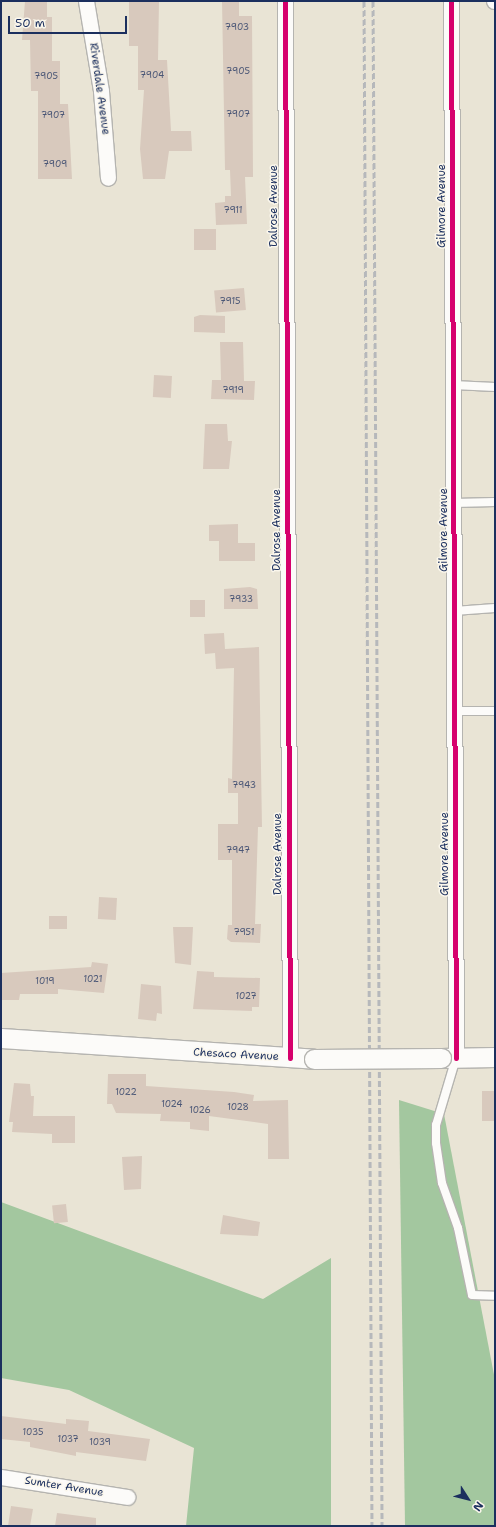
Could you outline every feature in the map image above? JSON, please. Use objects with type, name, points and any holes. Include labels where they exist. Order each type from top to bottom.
[{"type":"street","name":"Riverdale Avenue","points":[[86,1],[101,91],[108,178]]},
{"type":"street","name":"Dalrose Avenue","points":[[285,1],[290,1058]]},
{"type":"street","name":"Gilmore Avenue","points":[[448,1058],[455,711],[451,1]]},
{"type":"street","name":"Chesaco Avenue","points":[[1,1038],[314,1059],[495,1058]]},
{"type":"street","name":"Sumter Avenue","points":[[1,1477],[127,1497]]},
{"type":"lane","points":[[453,385],[495,387]]},
{"type":"lane","points":[[454,503],[495,502]]},
{"type":"lane","points":[[454,611],[495,608]]},
{"type":"lane","points":[[455,711],[495,711]]},
{"type":"lane","points":[[448,1058],[436,1126],[436,1143],[442,1183],[458,1228],[472,1295],[495,1296]]},
{"type":"green space","points":[[399,1100],[444,1114],[495,1380],[495,1526],[405,1526]]},
{"type":"green space","points":[[1,1202],[263,1299],[331,1258],[331,1526],[186,1526],[194,1448],[69,1390],[1,1378]]},
{"type":"building","points":[[25,1],[47,1],[47,17],[52,17],[52,61],[60,61],[60,104],[68,104],[72,179],[38,179],[38,91],[31,91],[30,40],[22,40]]},
{"type":"building","points":[[129,1],[159,1],[158,60],[167,60],[171,131],[191,131],[192,151],[169,151],[165,179],[143,179],[140,149],[144,90],[138,90],[138,46],[129,46]]},
{"type":"building","points":[[222,1],[239,1],[239,16],[252,16],[253,177],[245,177],[247,224],[216,225],[215,203],[225,202],[225,196],[231,196],[230,170],[225,170]]},
{"type":"building","points":[[194,229],[216,229],[216,250],[194,250]]},
{"type":"building","points":[[244,288],[246,310],[216,313],[214,291]]},
{"type":"building","points":[[200,315],[225,316],[225,333],[194,332],[194,317]]},
{"type":"building","points":[[220,342],[243,342],[244,381],[255,381],[254,400],[211,399],[212,380],[221,380]]},
{"type":"building","points":[[154,375],[172,376],[171,398],[153,397]]},
{"type":"building","points":[[205,424],[227,424],[228,441],[232,441],[229,469],[203,469]]},
{"type":"building","points":[[238,524],[238,543],[255,543],[255,561],[219,561],[219,541],[209,541],[209,525]]},
{"type":"building","points":[[250,587],[257,589],[258,609],[224,609],[224,589]]},
{"type":"building","points":[[190,600],[205,600],[205,617],[190,617]]},
{"type":"building","points":[[224,633],[225,649],[259,647],[262,827],[258,827],[255,924],[261,924],[260,943],[231,942],[227,939],[228,925],[232,925],[232,860],[218,860],[218,824],[238,824],[238,793],[228,793],[228,778],[232,779],[234,668],[216,669],[215,653],[205,654],[204,634]]},
{"type":"building","points":[[99,897],[117,898],[116,920],[98,919]]},
{"type":"building","points":[[49,916],[67,916],[67,929],[49,929]]},
{"type":"building","points":[[173,927],[193,927],[191,965],[175,963]]},
{"type":"building","points":[[92,962],[108,964],[104,993],[58,989],[58,994],[20,994],[19,1000],[1,1000],[1,973],[91,967]]},
{"type":"building","points":[[197,971],[214,972],[214,977],[260,978],[259,1007],[252,1007],[252,1011],[193,1009]]},
{"type":"building","points":[[141,984],[161,986],[162,1014],[157,1013],[156,1021],[138,1019]]},
{"type":"building","points":[[108,1074],[146,1074],[146,1086],[234,1092],[254,1095],[253,1101],[288,1100],[289,1159],[268,1159],[268,1124],[209,1116],[209,1131],[190,1129],[190,1122],[160,1121],[161,1114],[116,1113],[112,1104],[107,1104]]},
{"type":"building","points":[[14,1083],[30,1084],[31,1096],[34,1096],[33,1116],[75,1116],[75,1143],[52,1143],[52,1134],[12,1132],[13,1122],[9,1122]]},
{"type":"building","points":[[482,1091],[495,1091],[495,1121],[482,1121]]},
{"type":"building","points":[[142,1156],[141,1189],[124,1190],[122,1157]]},
{"type":"building","points":[[66,1204],[68,1222],[54,1223],[52,1205]]},
{"type":"building","points":[[223,1215],[260,1222],[258,1236],[220,1234]]},
{"type":"building","points":[[1,1416],[66,1424],[66,1419],[89,1421],[88,1431],[150,1439],[146,1461],[76,1452],[76,1456],[30,1447],[30,1442],[1,1439]]},
{"type":"building","points":[[11,1506],[33,1509],[30,1526],[8,1526]]},
{"type":"building","points":[[57,1513],[96,1518],[96,1526],[55,1526]]},
{"type":"railway","points":[[364,1],[372,1526]]},
{"type":"railway","points":[[373,1],[382,1526]]},
{"type":"cycle path","points":[[285,1],[290,1058]]},
{"type":"cycle path","points":[[451,1],[456,1058]]}]
